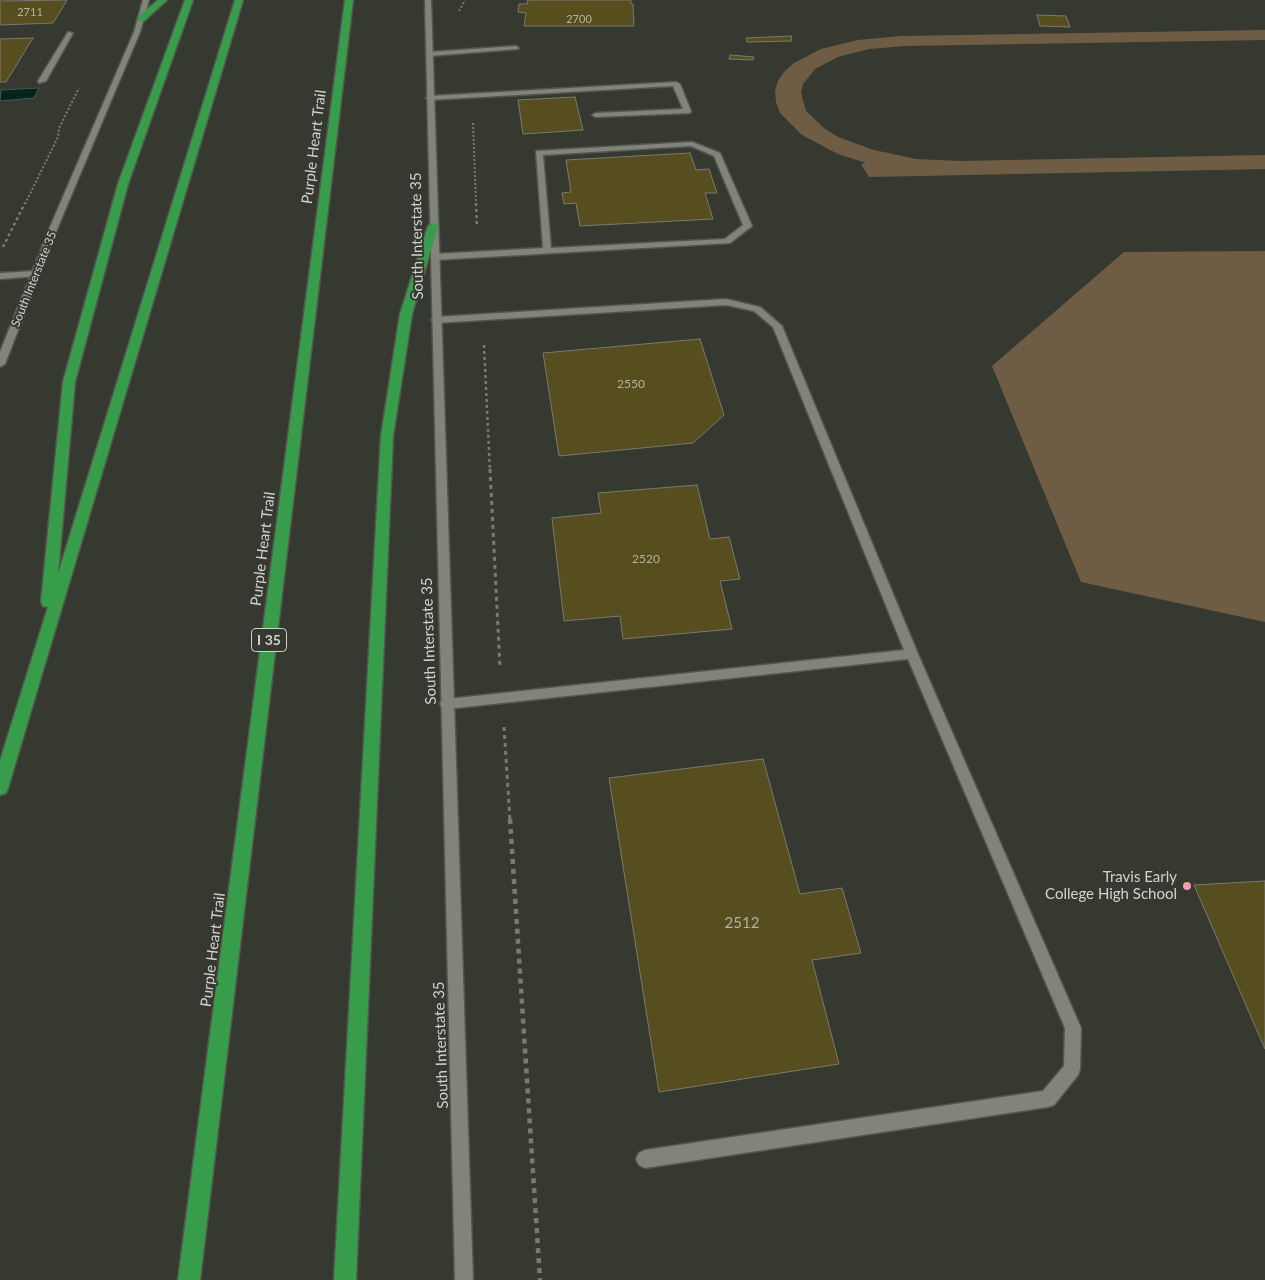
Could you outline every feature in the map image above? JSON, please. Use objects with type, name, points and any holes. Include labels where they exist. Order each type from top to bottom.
[{"type":"highway","points":[[141,19],[163,0]]},
{"type":"highway","points":[[46,634],[69,382],[122,184],[189,0]]},
{"type":"highway","points":[[0,788],[239,0]]},
{"type":"highway","name":"Purple Heart Trail","points":[[189,1280],[350,0]]},
{"type":"highway","points":[[345,1280],[387,436],[406,314],[433,226]]},
{"type":"main road","name":"South Interstate 35","points":[[0,364],[3,349],[36,274],[141,19],[146,0]]},
{"type":"main road","name":"South Interstate 35","points":[[428,0],[464,1280]]},
{"type":"main road","points":[[42,81],[70,33]]},
{"type":"main road","points":[[429,54],[516,48]]},
{"type":"main road","points":[[430,98],[676,84],[687,111],[596,115]]},
{"type":"main road","points":[[434,257],[727,241],[748,226],[717,155],[692,144],[539,152],[547,250]]},
{"type":"main road","points":[[0,276],[36,274]]},
{"type":"main road","points":[[436,320],[726,302],[757,309],[777,326],[912,654],[1073,1028],[1072,1069],[1048,1099],[645,1159]]},
{"type":"main road","points":[[447,704],[912,654]]},
{"type":"path","points":[[459,11],[465,0]]},
{"type":"path","points":[[6,239],[58,137],[67,113]]},
{"type":"path","points":[[473,120],[478,232]]},
{"type":"path","points":[[484,339],[500,670]]},
{"type":"path","points":[[504,741],[540,1280]]},
{"type":"shaded area","points":[[1265,30],[1265,40],[905,46],[869,49],[838,57],[815,69],[803,84],[801,93],[806,111],[825,129],[838,137],[874,150],[916,159],[960,161],[1265,155],[1265,169],[869,177],[861,164],[866,163],[838,154],[802,135],[780,113],[776,102],[775,91],[778,81],[794,63],[821,49],[858,40],[901,36]]},
{"type":"shaded area","points":[[39,88],[34,98],[0,101],[1,90]]},
{"type":"shaded area","points":[[1265,251],[1265,622],[1081,582],[992,366],[1124,252]]},
{"type":"building","points":[[67,0],[53,23],[0,25],[0,1]]},
{"type":"building","points":[[528,0],[631,0],[631,4],[633,4],[634,26],[524,26],[526,13],[518,12],[519,4],[527,4]]},
{"type":"building","points":[[1037,15],[1066,16],[1070,27],[1040,26]]},
{"type":"building","points":[[791,36],[792,41],[747,42],[746,38]]},
{"type":"building","points":[[33,38],[6,82],[0,82],[0,39]]},
{"type":"building","points":[[730,55],[754,57],[753,60],[729,59]]},
{"type":"building","points":[[575,97],[583,130],[523,134],[518,100]]},
{"type":"building","points":[[690,153],[696,170],[709,169],[717,193],[705,193],[713,219],[580,226],[576,203],[564,204],[562,193],[571,192],[566,160]]},
{"type":"building","points":[[700,339],[724,415],[693,443],[559,456],[543,353]]},
{"type":"building","points":[[697,485],[710,539],[729,537],[740,579],[720,581],[732,629],[623,639],[620,616],[564,621],[552,518],[601,513],[598,493]]},
{"type":"building","points":[[763,759],[800,894],[842,888],[861,953],[812,960],[839,1064],[659,1092],[609,778]]},
{"type":"building","points":[[1265,881],[1265,1049],[1194,885]]},
{"type":"place","name":"Travis Early College High School","points":[[1187,886]]}]
